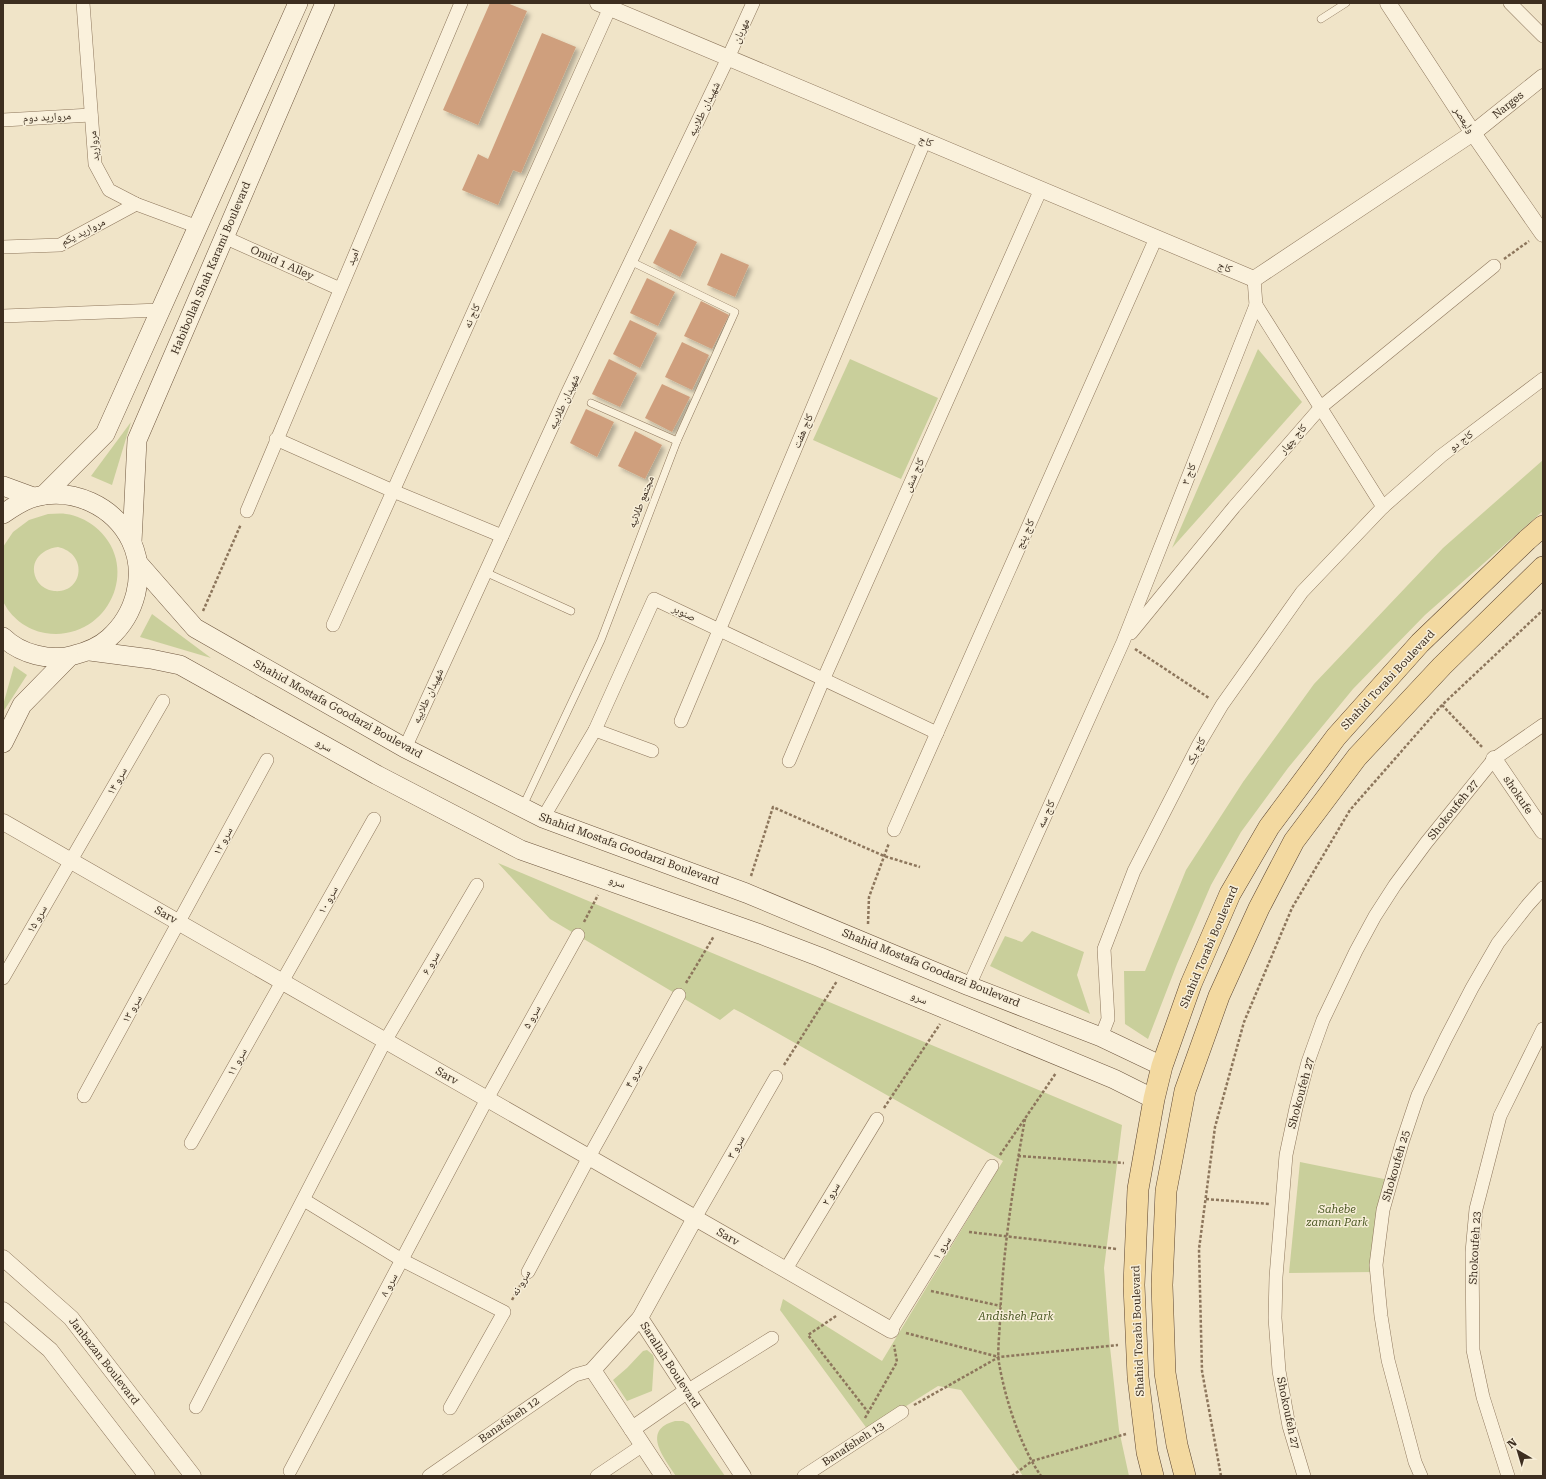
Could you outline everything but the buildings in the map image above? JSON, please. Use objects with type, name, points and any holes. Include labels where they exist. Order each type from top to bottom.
[{"type":"main road","points":[[39,496],[105,434],[298,3]]},
{"type":"main road","name":"Habibollah Shah Karami Boulevard","points":[[132,542],[137,440],[325,3]]},
{"type":"main road","points":[[3,486],[39,496]]},
{"type":"main road","points":[[3,514],[15,504],[39,496],[65,494],[86,499],[105,509],[120,524],[132,542],[138,563],[138,584],[133,605],[123,624],[108,639],[90,651],[69,657],[48,657],[27,652],[3,638]]},
{"type":"main road","name":"Shahid Torabi Boulevard","points":[[1153,1476],[1147,1452],[1144,1429],[1136,1344],[1134,1285],[1138,1189],[1154,1099],[1162,1066],[1191,984],[1230,894],[1269,827],[1336,737],[1420,643],[1543,526]]},
{"type":"main road","name":"Shahid Mostafa Goodarzi Boulevard","points":[[138,563],[195,628],[405,748],[522,808],[543,818],[746,893],[867,942],[969,986],[1101,1037],[1162,1066]]},
{"type":"main road","points":[[1185,1476],[1177,1445],[1165,1373],[1162,1285],[1166,1191],[1185,1091],[1219,996],[1259,908],[1294,842],[1357,757],[1442,666],[1543,567]]},
{"type":"main road","name":"سرو","points":[[90,651],[151,659],[180,665],[377,775],[521,850],[723,921],[845,968],[1114,1079],[1154,1099]]},
{"type":"main road","points":[[3,743],[22,705],[69,657]]},
{"type":"main road","points":[[1162,1066],[1185,1091]]},
{"type":"main road","points":[[1154,1099],[1185,1091]]},
{"type":"street","name":"مروارید","points":[[83,3],[95,164],[109,190],[136,204],[198,227]]},
{"type":"street","name":"امید","points":[[247,511],[276,439],[461,3]]},
{"type":"street","name":"مهربان","points":[[728,58],[753,3]]},
{"type":"street","name":"ولیعصر","points":[[1388,3],[1473,133],[1542,233]]},
{"type":"street","points":[[1510,3],[1543,36]]},
{"type":"street","name":"کاج","points":[[607,5],[728,58],[1254,279]]},
{"type":"street","name":"کاج نه","points":[[333,625],[607,5]]},
{"type":"street","name":"شهیدان طلاییه","points":[[405,748],[630,261],[728,58]]},
{"type":"street","name":"Narges","points":[[1473,133],[1543,77]]},
{"type":"street","name":"مروارید دوم","points":[[3,120],[91,115]]},
{"type":"street","points":[[1383,507],[1256,305],[1254,279],[1473,133]]},
{"type":"street","name":"کاج هفت","points":[[681,721],[925,140]]},
{"type":"street","name":"کاج شش","points":[[789,761],[824,678],[1041,189]]},
{"type":"street","name":"مروارید یکم","points":[[3,246],[60,245],[136,204]]},
{"type":"street","name":"Omid 1 Alley","points":[[224,237],[340,289]]},
{"type":"street","name":"کاج پنج","points":[[894,830],[1156,238]]},
{"type":"street","name":"کاج چهار","points":[[1123,642],[1234,507],[1321,407],[1494,266]]},
{"type":"street","name":"کاج ۳","points":[[1123,642],[1256,305]]},
{"type":"street","points":[[3,316],[160,310]]},
{"type":"street","name":"کاج دو","points":[[1383,507],[1441,456],[1543,380]]},
{"type":"street","points":[[276,439],[393,491],[502,536]]},
{"type":"street","name":"کاج یک","points":[[1101,1037],[1108,1019],[1104,949],[1134,871],[1199,744],[1222,706],[1302,592],[1383,507]]},
{"type":"street","name":"صنوبر","points":[[543,818],[595,730],[654,599],[720,631],[824,678],[937,733]]},
{"type":"street","name":"کاج سه","points":[[969,986],[1123,642]]},
{"type":"street","name":"سرو ۱۴","points":[[71,861],[163,701]]},
{"type":"street","name":"Shokoufeh 27","points":[[1304,1476],[1289,1426],[1279,1371],[1275,1318],[1276,1277],[1286,1155],[1308,1062],[1323,1020],[1375,916],[1391,891],[1426,843],[1494,759],[1543,726]]},
{"type":"street","points":[[595,730],[652,751]]},
{"type":"street","name":"shokufe","points":[[1494,759],[1543,831]]},
{"type":"street","name":"سرو ۱۲","points":[[179,922],[267,760]]},
{"type":"street","name":"سرو ۱۰","points":[[282,982],[374,818]]},
{"type":"street","name":"Sarv","points":[[3,822],[891,1330]]},
{"type":"street","name":"سرو ۱۵","points":[[3,978],[71,861]]},
{"type":"street","name":"سرو ۶","points":[[196,1407],[386,1041],[477,886]]},
{"type":"street","name":"Shokoufeh 25","points":[[1421,1476],[1415,1462],[1388,1360],[1381,1316],[1376,1266],[1383,1210],[1402,1143],[1418,1095],[1443,1044],[1472,988],[1498,943],[1543,888]]},
{"type":"street","name":"سرو ۱۳","points":[[84,1096],[179,922]]},
{"type":"street","name":"سرو ۵","points":[[487,1099],[578,935]]},
{"type":"street","name":"سرو ۱۱","points":[[191,1143],[282,982]]},
{"type":"street","name":"سرو ۴","points":[[589,1157],[679,995]]},
{"type":"street","name":"Shokoufeh 23","points":[[1508,1476],[1483,1396],[1473,1350],[1472,1252],[1476,1209],[1500,1116],[1543,1029]]},
{"type":"street","name":"سرو ۳","points":[[695,1218],[776,1077]]},
{"type":"street","name":"سرو ۸","points":[[290,1471],[487,1099]]},
{"type":"street","name":"سرو ۲","points":[[786,1269],[877,1119]]},
{"type":"street","name":"سرو نه","points":[[528,1272],[589,1157]]},
{"type":"street","name":"سرو ۱","points":[[891,1330],[992,1166]]},
{"type":"street","points":[[304,1200],[402,1260],[504,1312],[450,1408]]},
{"type":"street","points":[[640,1318],[695,1218]]},
{"type":"street","name":"Janbazan Boulevard","points":[[3,1258],[71,1318],[194,1476]]},
{"type":"street","points":[[3,1310],[50,1350],[147,1476]]},
{"type":"street","name":"Sarallah Boulevard","points":[[593,1370],[640,1318],[743,1476]]},
{"type":"street","points":[[632,1429],[687,1391],[772,1338]]},
{"type":"street","points":[[593,1370],[664,1476]]},
{"type":"street","name":"Banafsheh 12","points":[[429,1476],[575,1375],[593,1370]]},
{"type":"street","name":"Banafsheh 13","points":[[804,1476],[902,1412]]},
{"type":"street","points":[[597,1476],[643,1445]]},
{"type":"lane","points":[[1321,19],[1346,3]]},
{"type":"lane","name":"مجتمع طلائیه","points":[[522,808],[601,640],[676,441],[735,312],[630,261]]},
{"type":"lane","points":[[591,403],[676,441]]},
{"type":"lane","points":[[485,572],[571,611]]},
{"type":"path","points":[[1494,266],[1542,233]]},
{"type":"path","points":[[195,628],[247,511]]},
{"type":"path","points":[[1221,1476],[1202,1371],[1199,1249],[1215,1127],[1244,1022],[1292,908],[1350,810],[1442,705],[1543,610]]},
{"type":"path","points":[[1123,642],[1222,706]]},
{"type":"path","points":[[1442,705],[1494,759]]},
{"type":"path","points":[[746,893],[773,807],[884,856],[920,867]]},
{"type":"path","points":[[867,942],[869,896],[894,830]]},
{"type":"path","points":[[578,935],[606,879]]},
{"type":"path","points":[[679,995],[723,921]]},
{"type":"path","points":[[776,1077],[845,968]]},
{"type":"path","points":[[877,1119],[949,1010]]},
{"type":"path","points":[[992,1166],[1066,1059]]},
{"type":"path","points":[[1025,1120],[1018,1156],[1007,1236],[1001,1306],[999,1362],[1011,1414],[1032,1461],[1041,1476]]},
{"type":"path","points":[[1018,1156],[1142,1165]]},
{"type":"path","points":[[1206,1199],[1281,1205]]},
{"type":"path","points":[[953,1230],[1135,1251]]},
{"type":"path","name":"سرو نه","points":[[504,1312],[528,1272]]},
{"type":"path","points":[[917,1288],[1001,1306]]},
{"type":"path","points":[[850,1306],[808,1335],[868,1412]]},
{"type":"path","points":[[849,1446],[897,1362],[891,1330],[999,1357],[1136,1344]]},
{"type":"path","points":[[902,1412],[999,1357]]},
{"type":"path","points":[[1012,1476],[1032,1461],[1144,1429]]},
{"type":"green space","points":[[1258,349],[1302,402],[1172,548]]},
{"type":"green space","points":[[850,359],[938,398],[901,479],[813,440]]},
{"type":"green space","points":[[131,422],[112,485],[91,476]]},
{"type":"green space","points":[[1543,460],[1543,511],[1425,615],[1353,689],[1288,768],[1241,832],[1211,885],[1177,964],[1148,1039],[1125,1024],[1124,971],[1145,971],[1186,870],[1243,782],[1314,684],[1443,548]]},
{"type":"green space","points":[[48,514],[73,515],[94,526],[109,542],[116,561],[117,580],[112,598],[101,614],[86,626],[67,633],[45,633],[32,629],[20,622],[6,607],[3,601],[3,547],[13,532],[29,520]],"holes":[[[58,547],[68,551],[75,557],[78,565],[76,580],[71,586],[64,590],[54,591],[43,587],[38,582],[35,575],[34,569],[37,558],[52,548]]]},
{"type":"green space","points":[[152,614],[211,658],[140,637]]},
{"type":"green space","points":[[14,666],[27,675],[3,712],[3,705]]},
{"type":"green space","name":"Andisheh Park","points":[[498,863],[1122,1125],[1104,1268],[1110,1347],[1119,1430],[1129,1476],[1023,1476],[961,1390],[938,1386],[868,1430],[780,1310],[783,1299],[882,1361],[1003,1161],[734,1009],[720,1020],[550,919]]},
{"type":"green space","points":[[1032,931],[1084,952],[1077,975],[1090,1014],[990,966],[1005,936],[1022,942]]},
{"type":"green space","name":"Sahebe zaman Park","points":[[1300,1162],[1389,1180],[1374,1272],[1289,1273]]},
{"type":"green space","points":[[647,1350],[653,1355],[654,1359],[652,1391],[627,1401],[613,1380],[643,1351]]},
{"type":"green space","points":[[675,1421],[683,1421],[689,1424],[725,1476],[676,1476],[661,1453],[657,1438],[659,1431],[665,1425]]}]
